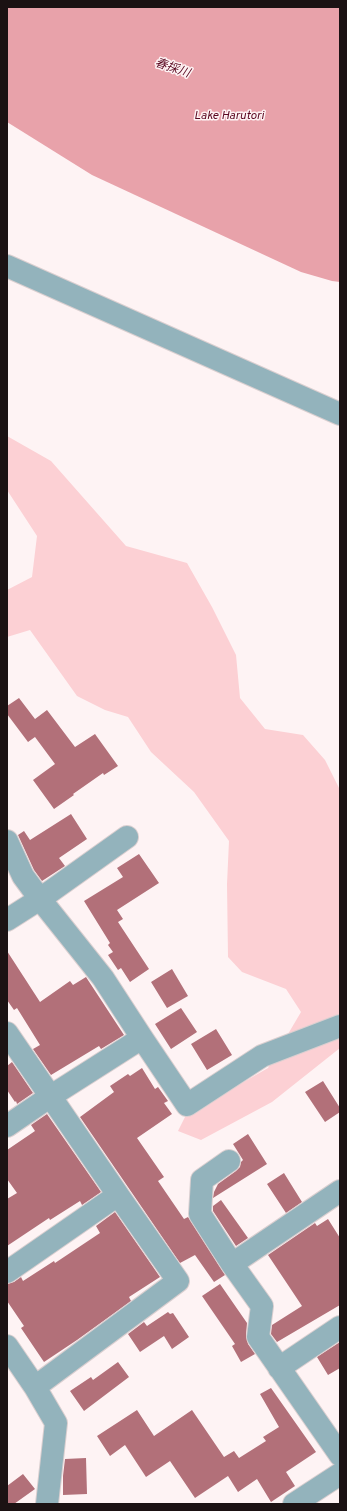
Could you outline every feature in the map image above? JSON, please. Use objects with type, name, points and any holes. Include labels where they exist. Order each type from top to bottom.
[{"type":"street","points":[[7,266],[340,414]]},
{"type":"street","points":[[7,920],[40,899],[127,837]]},
{"type":"street","points":[[7,841],[23,876],[103,978],[188,1105],[262,1056],[340,1026]]},
{"type":"street","points":[[7,1033],[178,1281],[35,1387]]},
{"type":"street","points":[[7,1126],[142,1038]]},
{"type":"street","points":[[228,1161],[202,1180],[200,1214],[232,1264],[262,1306],[258,1338],[340,1455]]},
{"type":"street","points":[[232,1264],[340,1191]]},
{"type":"street","points":[[7,1272],[118,1195]]},
{"type":"street","points":[[279,1368],[340,1327]]},
{"type":"street","points":[[10,1354],[35,1387],[56,1423],[47,1504]]},
{"type":"street","points":[[294,1504],[340,1474]]},
{"type":"shaded area","points":[[7,436],[51,461],[126,546],[187,563],[212,607],[236,655],[240,698],[265,729],[303,735],[325,760],[340,790],[340,1048],[272,1102],[201,1140],[178,1131],[186,1115],[268,1068],[301,1012],[286,989],[242,972],[228,957],[227,884],[229,841],[194,792],[151,752],[128,717],[105,710],[77,696],[30,630],[7,637],[7,590],[32,577],[37,536],[7,490]]},
{"type":"water","name":"Lake Harutori","points":[[7,7],[340,7],[340,282],[301,272],[92,175],[7,122]]},
{"type":"building","points":[[19,698],[35,719],[47,710],[75,747],[95,734],[118,766],[104,775],[103,773],[54,809],[33,780],[55,764],[35,737],[28,742],[7,714],[7,706]]},
{"type":"building","points":[[71,814],[87,839],[59,858],[65,866],[42,881],[34,870],[18,835],[24,831],[30,840]]},
{"type":"building","points":[[139,854],[159,883],[117,910],[123,919],[118,922],[149,969],[130,982],[121,968],[118,970],[108,955],[113,952],[108,945],[110,943],[84,901],[123,877],[117,868]]},
{"type":"building","points":[[7,951],[40,1002],[70,981],[73,985],[86,977],[124,1035],[101,1049],[99,1046],[51,1075],[33,1049],[40,1045],[17,1008],[14,1010],[7,1000]]},
{"type":"building","points":[[172,969],[188,996],[167,1008],[151,982]]},
{"type":"building","points":[[181,1008],[197,1032],[171,1049],[155,1024]]},
{"type":"building","points":[[216,1029],[232,1055],[207,1070],[191,1044]]},
{"type":"building","points":[[12,1062],[33,1093],[17,1104],[7,1090],[7,1066]]},
{"type":"building","points":[[142,1068],[155,1089],[158,1087],[168,1101],[164,1103],[172,1114],[137,1138],[164,1177],[158,1181],[184,1219],[188,1217],[225,1275],[214,1282],[195,1255],[180,1263],[80,1117],[114,1092],[110,1086],[128,1074],[130,1076]]},
{"type":"building","points":[[323,1081],[340,1108],[340,1112],[325,1122],[305,1092]]},
{"type":"building","points":[[47,1114],[101,1192],[82,1205],[80,1201],[50,1220],[49,1218],[7,1246],[7,1199],[17,1193],[7,1179],[7,1150],[35,1131],[31,1125]]},
{"type":"building","points":[[248,1134],[267,1164],[213,1198],[218,1184],[240,1167],[243,1160],[233,1144]]},
{"type":"building","points":[[284,1173],[302,1202],[286,1213],[267,1184]]},
{"type":"building","points":[[221,1200],[248,1238],[236,1246],[213,1211],[213,1206]]},
{"type":"building","points":[[115,1212],[160,1277],[129,1297],[131,1301],[44,1362],[21,1328],[24,1326],[7,1301],[7,1284],[14,1282],[21,1277],[23,1281],[54,1261],[55,1263],[100,1233],[96,1226]]},
{"type":"building","points":[[328,1219],[340,1238],[340,1305],[277,1342],[271,1334],[272,1325],[302,1306],[268,1255],[315,1223],[317,1226]]},
{"type":"building","points":[[220,1284],[247,1323],[246,1335],[248,1344],[255,1354],[241,1362],[232,1346],[235,1344],[202,1296]]},
{"type":"building","points":[[168,1312],[170,1314],[173,1313],[189,1337],[172,1349],[164,1336],[140,1352],[128,1334],[144,1322],[147,1326]]},
{"type":"building","points":[[340,1342],[340,1368],[328,1375],[317,1357]]},
{"type":"building","points":[[118,1362],[129,1377],[84,1411],[70,1391],[91,1377],[93,1380]]},
{"type":"building","points":[[271,1388],[316,1452],[286,1472],[295,1486],[271,1502],[257,1479],[238,1492],[228,1476],[195,1498],[170,1461],[146,1477],[125,1445],[110,1456],[97,1436],[137,1410],[154,1436],[192,1410],[224,1457],[234,1451],[239,1458],[266,1441],[263,1437],[279,1427],[260,1394]]},
{"type":"building","points":[[86,1458],[87,1494],[63,1495],[65,1459]]},
{"type":"building","points":[[23,1474],[35,1489],[14,1504],[7,1504],[7,1486]]},
{"type":"water label","name":"春採川","points":[[172,69]]}]
